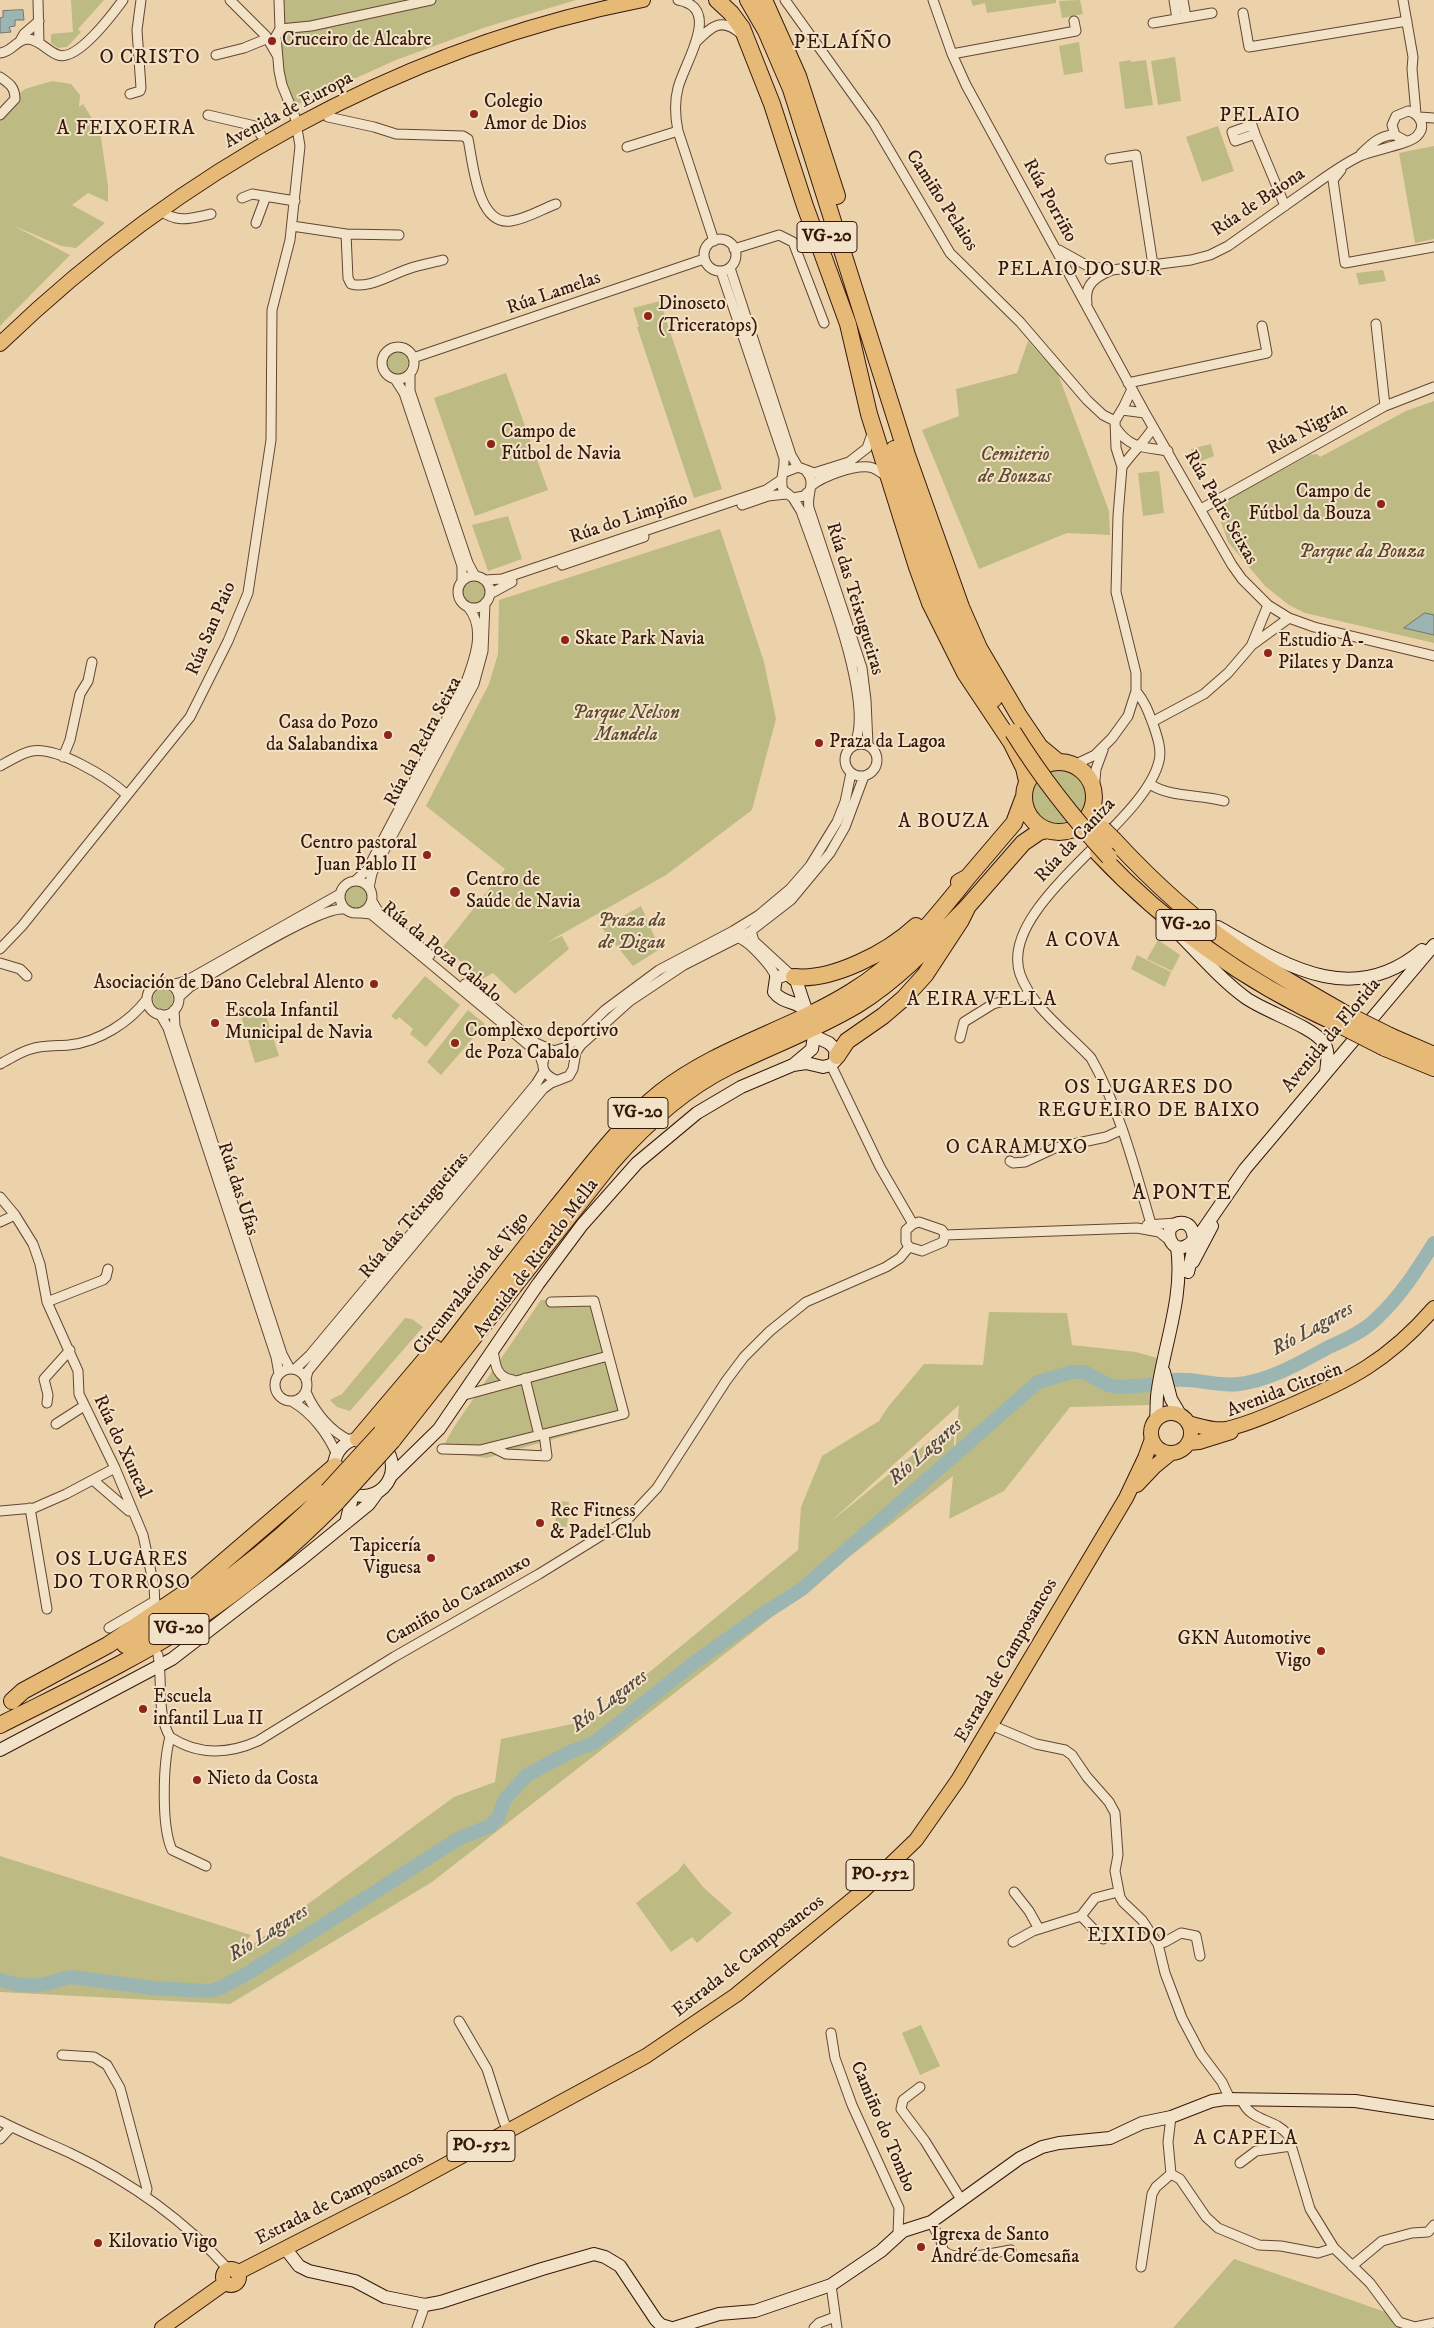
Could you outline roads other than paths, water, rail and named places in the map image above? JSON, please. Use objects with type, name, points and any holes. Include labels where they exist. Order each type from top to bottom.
[{"type":"highway","points":[[717,0],[731,13],[742,28],[772,104],[805,206],[855,347],[858,369],[874,430],[897,480]]},
{"type":"highway","name":"VG-20","points":[[735,0],[749,22],[776,81],[907,455],[919,500],[948,590],[1014,735]]},
{"type":"highway","name":"VG-20","points":[[748,0],[766,31],[791,89],[852,297],[897,480],[954,621],[971,658],[1014,735],[1074,810],[1139,878],[1216,942],[1272,981],[1434,1068]]},
{"type":"highway","points":[[764,0],[798,76],[826,160],[848,246],[852,297]]},
{"type":"highway","points":[[827,266],[852,297]]},
{"type":"highway","points":[[907,455],[944,563],[979,648],[1040,746],[1057,761],[1074,765],[1087,775],[1093,799],[1109,835],[1160,887],[1235,947],[1340,1018]]},
{"type":"highway","points":[[792,976],[818,976],[872,956],[890,946],[907,935],[956,884],[968,877],[1014,823],[1024,799],[1027,781],[1014,735]]},
{"type":"highway","points":[[1027,781],[1039,767],[1057,761]]},
{"type":"highway","points":[[1024,799],[1028,814],[1033,821],[1047,830]]},
{"type":"highway","points":[[1067,831],[1080,825],[1093,799]]},
{"type":"highway","points":[[834,1060],[847,1041],[895,1007],[925,975],[968,906],[1022,843],[1039,832],[1047,830],[1074,833],[1092,848],[1136,892],[1233,968],[1286,999],[1340,1018]]},
{"type":"highway","name":"Circunvalación de Vigo","points":[[387,1437],[535,1234],[628,1122],[662,1092],[692,1071],[724,1053],[816,1011],[870,980],[897,958],[930,924],[968,877]]},
{"type":"highway","name":"Circunvalación de Vigo","points":[[0,1725],[126,1660],[194,1621],[228,1597],[291,1546],[338,1495],[387,1437],[610,1164],[634,1136],[662,1109],[729,1066],[836,1017],[871,996],[904,970],[968,906]]},
{"type":"highway","name":"VG-20","points":[[1388,1042],[1434,1055]]},
{"type":"highway","points":[[354,1440],[520,1247],[535,1234]]},
{"type":"highway","points":[[6,1704],[23,1691],[108,1645],[194,1587],[336,1460]]},
{"type":"highway","name":"Circunvalación de Vigo","points":[[6,1704],[118,1650],[186,1609],[338,1495]]},
{"type":"main road","name":"Avenida de Europa","points":[[0,344],[79,273],[160,210],[296,120],[352,88],[410,63],[509,28],[607,0]]},
{"type":"main road","name":"Avenida de Europa","points":[[0,333],[70,270],[154,204],[261,135],[461,51],[542,25],[643,0]]},
{"type":"main road","points":[[1160,887],[1217,927],[1315,976],[1330,979],[1370,977],[1398,967],[1425,947],[1434,945]]},
{"type":"main road","points":[[1136,892],[1230,985],[1264,1009],[1308,1030],[1323,1042],[1327,1051],[1326,1072]]},
{"type":"main road","name":"Avenida da Florida","points":[[1188,1272],[1193,1238],[1201,1232],[1245,1169],[1434,945]]},
{"type":"main road","points":[[782,975],[792,976],[806,1010],[777,996],[774,986],[776,978],[782,975]]},
{"type":"main road","points":[[815,1064],[811,1058],[817,1045]]},
{"type":"main road","points":[[817,1045],[833,1045],[834,1060],[823,1067],[815,1064],[792,1065],[817,1045]]},
{"type":"main road","name":"Avenida de Ricardo Mella","points":[[377,1493],[390,1477],[439,1430],[493,1349],[582,1225],[636,1163],[681,1125],[712,1104],[763,1076],[792,1065]]},
{"type":"main road","name":"Avenida da Florida","points":[[1181,1223],[1202,1216],[1224,1199]]},
{"type":"main road","name":"Avenida da Florida","points":[[1178,1291],[1224,1199]]},
{"type":"main road","points":[[1181,1223],[1190,1226],[1193,1238],[1187,1246],[1173,1243],[1170,1229],[1181,1223]]},
{"type":"main road","name":"Avenida da Florida","points":[[1156,1420],[1162,1388],[1163,1366],[1178,1291],[1179,1264],[1173,1243]]},
{"type":"main road","points":[[1185,1420],[1190,1437],[1188,1443],[1178,1452],[1171,1453],[1159,1449],[1152,1439],[1151,1430],[1156,1420],[1168,1413],[1208,1428],[1225,1429],[1263,1416],[1352,1378],[1380,1360],[1415,1329],[1434,1308]]},
{"type":"main road","name":"Avenida Citroën","points":[[1188,1443],[1199,1442],[1312,1405],[1355,1385],[1382,1368],[1418,1338],[1434,1321]]},
{"type":"main road","name":"Avenida da Florida","points":[[1162,1388],[1185,1420]]},
{"type":"main road","name":"Estrada de Camposancos","points":[[162,2328],[230,2275],[401,2189],[646,2056],[683,2033],[736,1995],[892,1865],[916,1840],[958,1780],[1126,1498],[1152,1439]]},
{"type":"main road","points":[[338,1495],[336,1460],[354,1440],[372,1440],[379,1444],[388,1454],[391,1461],[390,1477]]},
{"type":"main road","name":"Estrada de Camposancos","points":[[1126,1498],[1155,1466],[1171,1453]]},
{"type":"main road","points":[[391,1461],[414,1455]]},
{"type":"main road","points":[[338,1495],[358,1496],[377,1493]]},
{"type":"main road","points":[[0,1750],[214,1628],[369,1504],[377,1493]]},
{"type":"main road","points":[[338,1495],[351,1502],[346,1523]]},
{"type":"main road","points":[[285,2248],[298,2266],[309,2271],[355,2281],[385,2298],[425,2305],[441,2302],[594,2254],[605,2257],[620,2266],[656,2320],[666,2328],[672,2328],[719,2314],[755,2311],[831,2285],[881,2251],[898,2234],[908,2228],[931,2222],[1020,2158],[1042,2147],[1059,2143],[1110,2138],[1142,2123],[1171,2117],[1212,2101],[1236,2099],[1355,2101],[1434,2113]]},
{"type":"street","points":[[35,41],[39,20],[38,0]]},
{"type":"street","points":[[20,41],[35,41],[59,55],[74,54],[90,39],[123,0]]},
{"type":"street","points":[[130,94],[140,91],[141,88],[137,30],[141,0]]},
{"type":"street","points":[[230,0],[272,35]]},
{"type":"street","points":[[272,35],[279,0]]},
{"type":"street","points":[[216,55],[244,48],[272,35],[431,0]]},
{"type":"street","points":[[678,0],[689,2],[698,12],[699,22],[696,42],[675,102],[678,131],[714,241]]},
{"type":"street","name":"Camiño Pelaios","points":[[785,0],[874,124],[950,253],[1020,322],[1087,400],[1116,424]]},
{"type":"street","name":"Rúa Porriño","points":[[933,0],[952,54],[966,85],[1145,413]]},
{"type":"street","points":[[1174,0],[1182,18]]},
{"type":"street","points":[[1182,18],[1183,0]]},
{"type":"street","points":[[1403,0],[1413,57],[1412,69],[1418,116],[1422,128]]},
{"type":"street","points":[[1153,23],[1212,13]]},
{"type":"street","points":[[1243,13],[1249,47],[1407,21]]},
{"type":"street","points":[[0,53],[11,50],[39,20]]},
{"type":"street","points":[[952,54],[1076,31],[1074,21]]},
{"type":"street","points":[[696,42],[711,27],[726,25],[740,33],[749,48]]},
{"type":"street","name":"Rúa San Paio","points":[[0,949],[25,922],[126,794],[190,717],[228,641],[248,593],[271,440],[272,310],[283,274],[292,226],[300,146],[296,120],[282,85],[272,35]]},
{"type":"street","points":[[0,77],[10,84],[15,91],[15,99],[0,115]]},
{"type":"street","points":[[324,110],[328,117],[396,134],[463,136],[468,139],[480,196],[486,209],[501,220],[511,221],[556,204]]},
{"type":"street","points":[[1406,140],[1396,135],[1392,125],[1396,116],[1408,111],[1418,116],[1434,118]]},
{"type":"street","points":[[208,116],[255,126],[261,135]]},
{"type":"street","name":"Rúa de Baiona","points":[[1359,156],[1378,148],[1415,138],[1422,128],[1434,122]]},
{"type":"street","points":[[627,147],[678,131]]},
{"type":"street","points":[[1255,134],[1285,206]]},
{"type":"street","name":"Rúa de Baiona","points":[[1088,309],[1089,286],[1098,276],[1112,270],[1210,255],[1228,246],[1334,171],[1359,156],[1384,136],[1396,135]]},
{"type":"street","points":[[1110,159],[1136,155],[1153,265]]},
{"type":"street","points":[[1343,167],[1333,180],[1345,263],[1434,247]]},
{"type":"street","points":[[242,198],[252,194],[295,201]]},
{"type":"street","points":[[256,223],[266,196]]},
{"type":"street","points":[[160,210],[174,219],[182,220],[211,214]]},
{"type":"street","points":[[292,226],[346,234],[399,236]]},
{"type":"street","points":[[346,234],[348,278],[351,284],[357,286],[366,285],[409,268],[443,260]]},
{"type":"street","points":[[725,269],[710,268],[704,259],[705,250],[714,241],[723,240],[734,248],[779,235],[786,237],[793,242],[824,323]]},
{"type":"street","name":"Rúa das Teixugueiras","points":[[725,269],[735,259],[734,248]]},
{"type":"street","name":"Rúa de Baiona","points":[[1057,249],[1086,265],[1112,270]]},
{"type":"street","name":"Rúa Lamelas","points":[[413,358],[704,259]]},
{"type":"street","name":"Rúa das Teixugueiras","points":[[306,1379],[308,1370],[543,1089],[556,1080],[565,1079],[572,1073],[573,1060],[581,1045],[630,1001],[684,965],[751,931],[791,900],[821,865],[845,827],[864,776],[872,772],[877,764],[876,754],[868,745],[866,700],[862,668],[809,508],[811,478],[791,455],[725,269]]},
{"type":"street","name":"Rúa das Teixugueiras","points":[[561,1049],[567,1047],[606,1010],[646,979],[687,954],[733,931],[759,915],[790,889],[810,866],[837,822],[846,802],[851,773],[845,764],[844,758],[854,745],[858,734],[859,718],[852,666],[801,511],[781,485],[784,458],[725,269]]},
{"type":"street","points":[[1376,324],[1385,406]]},
{"type":"street","points":[[1093,799],[1096,769],[1106,746],[1128,716],[1136,691],[1134,667],[1116,592],[1118,516],[1122,467],[1116,448],[1116,424],[1130,386],[1267,353],[1262,326]]},
{"type":"street","name":"Rúa da Pedra Seixa","points":[[355,881],[367,870],[466,682],[473,663],[477,634],[478,624],[468,607],[458,596],[462,581],[462,566],[404,393],[395,379],[386,375],[383,369],[382,361],[386,352],[393,348],[406,350],[413,358]]},
{"type":"street","points":[[413,358],[414,367],[410,374],[410,391],[468,563],[475,576],[485,580],[490,594]]},
{"type":"street","points":[[395,379],[400,379],[410,374]]},
{"type":"street","name":"Rúa Nigrán","points":[[1200,509],[1385,406],[1434,387]]},
{"type":"street","points":[[1122,410],[1145,413],[1153,428],[1146,440],[1133,451],[1122,467]]},
{"type":"street","points":[[1116,424],[1124,440],[1139,446],[1168,450]]},
{"type":"street","name":"Rúa Padre Seixas","points":[[1153,428],[1168,450],[1232,565],[1242,579],[1268,605],[1289,618],[1314,627],[1434,656]]},
{"type":"street","points":[[783,476],[802,469],[814,473],[858,457],[867,448],[874,430]]},
{"type":"street","points":[[789,496],[804,496],[825,477],[860,467],[875,468],[897,480]]},
{"type":"street","name":"Rúa do Limpiño","points":[[485,580],[502,579],[766,490],[783,476]]},
{"type":"street","name":"Rúa do Limpiño","points":[[490,594],[504,584],[768,496],[789,496]]},
{"type":"street","points":[[462,581],[475,576]]},
{"type":"street","name":"Rúa da Pedra Seixa","points":[[369,888],[372,874],[474,684],[483,651],[485,603],[490,594]]},
{"type":"street","points":[[468,607],[480,607],[485,603]]},
{"type":"street","points":[[1252,645],[1268,605]]},
{"type":"street","points":[[1152,722],[1204,694],[1228,673],[1252,645],[1289,618]]},
{"type":"street","points":[[63,757],[74,722],[80,694],[88,681],[92,662]]},
{"type":"street","name":"Rúa da Caniza","points":[[1136,691],[1145,702],[1160,746],[1160,760],[1150,784],[1113,827],[1050,890],[1028,926],[1018,952],[1018,964],[1020,974],[1031,994],[1091,1058],[1105,1084],[1151,1224]]},
{"type":"street","points":[[854,745],[868,745]]},
{"type":"street","points":[[1074,765],[1088,759],[1106,746]]},
{"type":"street","points":[[0,766],[31,751],[63,757],[95,773],[126,794]]},
{"type":"street","points":[[851,773],[864,776]]},
{"type":"street","points":[[1150,784],[1160,791],[1208,796],[1224,801]]},
{"type":"street","points":[[0,1064],[30,1049],[71,1045],[93,1038],[122,1023],[137,1012],[155,985],[171,985],[186,981],[340,894],[345,885],[355,881],[365,884],[369,888],[372,901],[370,906],[361,912],[355,914],[336,908],[301,924],[206,978],[178,997],[174,1010],[156,1013],[137,1012]]},
{"type":"street","points":[[340,894],[341,905],[344,909]]},
{"type":"street","name":"Rúa da Poza Cabalo","points":[[372,901],[382,914],[536,1043],[552,1050]]},
{"type":"street","name":"Rúa da Poza Cabalo","points":[[361,912],[371,914],[532,1048],[540,1056],[543,1066]]},
{"type":"street","points":[[751,931],[754,941],[792,976]]},
{"type":"street","points":[[738,938],[744,939],[770,965],[776,978]]},
{"type":"street","points":[[0,963],[20,969],[27,976]]},
{"type":"street","points":[[171,985],[178,997]]},
{"type":"street","points":[[960,1038],[964,1022],[993,1004],[1031,994]]},
{"type":"street","points":[[147,999],[156,1013]]},
{"type":"street","name":"Rúa das Ufas","points":[[174,1010],[175,1026],[282,1354],[292,1369],[306,1379]]},
{"type":"street","name":"Rúa das Ufas","points":[[156,1013],[168,1028],[276,1357],[279,1374],[276,1380],[276,1392],[283,1400],[293,1402],[306,1409],[332,1444],[336,1460]]},
{"type":"street","points":[[552,1050],[561,1049],[566,1051],[573,1060]]},
{"type":"street","name":"Rúa das Teixugueiras","points":[[292,1369],[310,1355],[536,1084],[547,1053],[552,1050]]},
{"type":"street","points":[[834,1060],[880,1167],[912,1224]]},
{"type":"street","points":[[543,1066],[549,1077],[556,1080]]},
{"type":"street","points":[[1010,1161],[1013,1163],[1025,1162],[1055,1148],[1106,1137],[1121,1130]]},
{"type":"street","name":"Rúa do Xuncal","points":[[0,1197],[15,1215],[33,1244],[38,1257],[47,1302],[70,1350],[79,1376],[78,1394],[115,1468],[143,1535],[155,1604],[109,1628]]},
{"type":"street","points":[[0,1222],[15,1215]]},
{"type":"street","points":[[926,1223],[942,1230],[945,1235],[943,1242],[922,1251],[909,1247],[906,1242],[906,1230],[912,1224],[926,1223]]},
{"type":"street","points":[[1137,1228],[1151,1224],[1181,1223]]},
{"type":"street","points":[[945,1235],[1137,1228],[1158,1232],[1173,1243]]},
{"type":"street","name":"Camiño do Caramuxo","points":[[170,1737],[192,1748],[208,1751],[223,1752],[245,1746],[608,1532],[638,1509],[657,1488],[726,1381],[744,1357],[787,1316],[815,1297],[886,1267],[900,1258],[909,1247]]},
{"type":"street","points":[[47,1302],[103,1280],[108,1269]]},
{"type":"street","points":[[442,1449],[480,1450],[624,1414],[594,1301],[551,1302]]},
{"type":"street","points":[[493,1349],[495,1367],[502,1377],[520,1380]]},
{"type":"street","points":[[47,1403],[48,1396],[44,1379],[70,1350]]},
{"type":"street","points":[[461,1396],[608,1356]]},
{"type":"street","points":[[279,1374],[292,1369]]},
{"type":"street","points":[[306,1379],[306,1392],[312,1405],[338,1436],[354,1440]]},
{"type":"street","points":[[492,1447],[506,1454],[547,1456],[542,1434],[520,1380]]},
{"type":"street","points":[[293,1402],[303,1397],[306,1392]]},
{"type":"street","points":[[56,1424],[84,1406]]},
{"type":"street","points":[[0,1511],[30,1508],[66,1494],[115,1468]]},
{"type":"street","points":[[92,1480],[129,1511]]},
{"type":"street","points":[[30,1508],[47,1609]]},
{"type":"street","points":[[159,1660],[160,1694],[165,1723],[170,1737],[167,1748],[165,1798],[168,1840],[172,1850],[206,1866]]},
{"type":"street","points":[[991,1724],[1030,1742],[1065,1750],[1072,1755],[1109,1802],[1115,1813],[1117,1830],[1115,1871],[1118,1892],[1123,1902],[1142,1920],[1158,1944],[1165,1973],[1182,2018],[1200,2054],[1236,2099],[1250,2113],[1286,2131],[1310,2209],[1334,2248],[1370,2283],[1398,2325],[1415,2327],[1434,2323]]},
{"type":"street","points":[[1014,1892],[1029,1911],[1039,1929]]},
{"type":"street","points":[[1013,1942],[1039,1929],[1081,1916],[1095,1898],[1118,1892]]},
{"type":"street","points":[[1081,1916],[1104,1938]]},
{"type":"street","points":[[1158,1944],[1181,1933],[1196,1936],[1200,1956]]},
{"type":"street","points":[[459,2021],[487,2069],[504,2122],[509,2131]]},
{"type":"street","name":"Camiño do Tombo","points":[[831,2033],[835,2058],[852,2105],[899,2208],[898,2234]]},
{"type":"street","points":[[62,2055],[94,2057],[107,2065],[116,2080],[130,2121],[146,2189],[145,2196]]},
{"type":"street","points":[[920,2087],[902,2100],[902,2109],[925,2141],[962,2201]]},
{"type":"street","points":[[1171,2117],[1168,2142],[1171,2174]]},
{"type":"street","points":[[0,2122],[70,2154],[145,2196],[206,2245],[230,2275]]},
{"type":"street","points":[[0,2139],[11,2127]]},
{"type":"street","points":[[1240,2163],[1256,2151],[1291,2146]]},
{"type":"street","points":[[1171,2174],[1180,2179],[1212,2224],[1238,2238],[1259,2245],[1281,2246],[1311,2252],[1324,2252],[1334,2248]]},
{"type":"street","points":[[1141,2267],[1153,2190],[1171,2174]]},
{"type":"street","points":[[931,2222],[943,2250],[950,2255],[965,2257],[1011,2250]]},
{"type":"street","points":[[1352,2266],[1382,2241],[1412,2233],[1428,2232],[1434,2225]]},
{"type":"street","points":[[831,2285],[837,2328]]},
{"type":"street","points":[[417,2328],[425,2305]]},
{"type":"street","points":[[814,2328],[818,2323],[835,2317]]},
{"type":"water","points":[[23,10],[24,20],[15,20],[15,26],[9,27],[11,32],[0,33],[0,18],[3,17],[3,11]]},
{"type":"water","points":[[1425,613],[1434,615],[1434,635],[1404,628]]},
{"type":"waterway","name":"Río Lagares","points":[[1175,1380],[1231,1385],[1251,1382],[1284,1370],[1353,1335],[1371,1324],[1393,1302],[1415,1273],[1434,1243]]},
{"type":"waterway","name":"Río Lagares","points":[[0,1980],[20,1985],[35,1986],[72,1977],[152,1988],[210,1991],[220,1988],[248,1973],[458,1839],[490,1826],[498,1818],[505,1799],[527,1775],[570,1752],[594,1743],[691,1665],[802,1589],[1038,1382],[1072,1372],[1084,1372],[1108,1385],[1118,1387],[1151,1385]]},
{"type":"place","name":"Cruceiro de Alcabre","points":[[272,41]]},
{"type":"place","name":"Colegio Amor de Dios","points":[[474,114]]},
{"type":"place","name":"Dinoseto (Triceratops)","points":[[648,316]]},
{"type":"place","name":"Campo de Fútbol de Navia","points":[[491,444]]},
{"type":"place","name":"Campo de Fútbol da Bouza","points":[[1381,504]]},
{"type":"place","name":"Skate Park Navia","points":[[565,640]]},
{"type":"place","name":"Estudio A - Pilates y Danza","points":[[1268,653]]},
{"type":"place","name":"Casa do Pozo da Salabandixa","points":[[388,735]]},
{"type":"place","name":"Praza da Lagoa","points":[[819,743]]},
{"type":"place","name":"Centro pastoral Juan Pablo II","points":[[427,855]]},
{"type":"place","name":"Centro de Saúde de Navia","points":[[455,892]]},
{"type":"place","name":"Asociación de Dano Celebral Alento","points":[[374,984]]},
{"type":"place","name":"Escola Infantil Municipal de Navia","points":[[215,1023]]},
{"type":"place","name":"Complexo deportivo de Poza Cabalo","points":[[455,1043]]},
{"type":"place","name":"Rec Fitness & Padel Club","points":[[540,1523]]},
{"type":"place","name":"Tapicería Viguesa","points":[[431,1558]]},
{"type":"place","name":"GKN Automotive Vigo","points":[[1321,1651]]},
{"type":"place","name":"Escuela infantil Lua II","points":[[143,1709]]},
{"type":"place","name":"Nieto da Costa","points":[[197,1780]]},
{"type":"place","name":"Kilovatio Vigo","points":[[98,2243]]},
{"type":"place","name":"Igrexa de Santo André de Comesaña","points":[[921,2247]]},
{"type":"district","name":"PELAÍÑO","points":[[843,44]]},
{"type":"district","name":"O CRISTO","points":[[150,59]]},
{"type":"district","name":"PELAIO","points":[[1260,117]]},
{"type":"district","name":"A FEIXOEIRA","points":[[126,130]]},
{"type":"district","name":"PELAIO DO SUR","points":[[1080,271]]},
{"type":"district","name":"A BOUZA","points":[[944,823]]},
{"type":"district","name":"A COVA","points":[[1083,942]]},
{"type":"district","name":"A EIRA VELLA","points":[[982,1001]]},
{"type":"district","name":"OS LUGARES DO REGUEIRO DE BAIXO","points":[[1149,1100]]},
{"type":"district","name":"O CARAMUXO","points":[[1017,1149]]},
{"type":"district","name":"A PONTE","points":[[1182,1195]]},
{"type":"district","name":"OS LUGARES DO TORROSO","points":[[122,1572]]},
{"type":"district","name":"EIXIDO","points":[[1127,1937]]},
{"type":"district","name":"A CAPELA","points":[[1246,2140]]},
{"type":"park label","name":"Cemiterio de Bouzas","points":[[1015,467]]},
{"type":"park label","name":"Parque da Bouza","points":[[1362,553]]},
{"type":"park label","name":"Parque Nelson Mandela","points":[[626,725]]},
{"type":"park label","name":"Praza da de Digau","points":[[632,933]]}]
